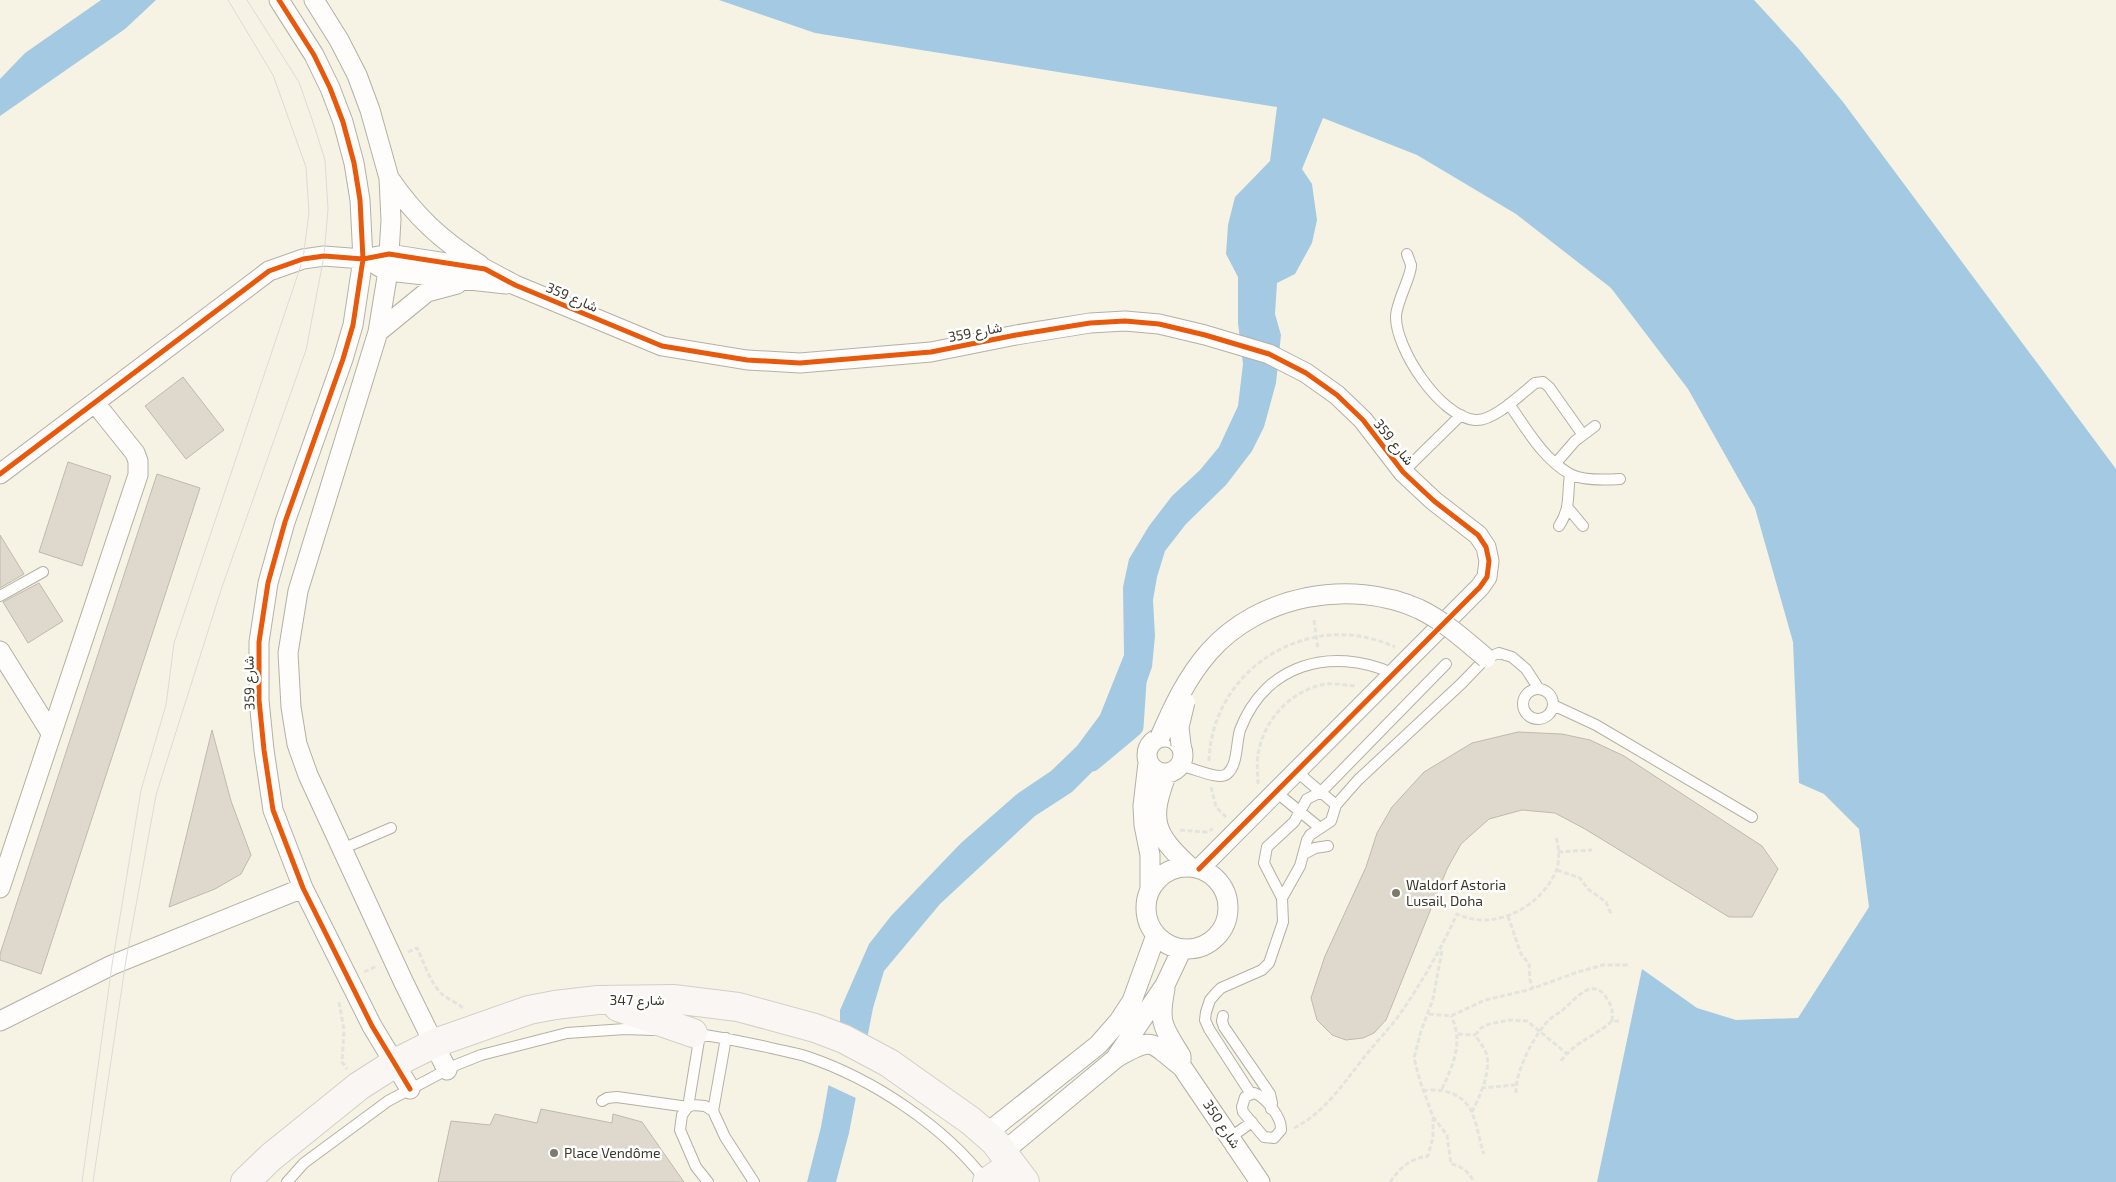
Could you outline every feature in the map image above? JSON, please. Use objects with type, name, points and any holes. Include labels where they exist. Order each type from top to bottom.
[{"type":"main road","name":"شارع 347","points":[[245,1182],[271,1157],[358,1086],[395,1063],[435,1043],[529,1010],[598,1000],[673,999],[738,1007],[815,1028],[844,1039],[889,1063],[937,1096],[1006,1158]]},
{"type":"main road","points":[[598,1000],[696,1033]]},
{"type":"main road","points":[[987,1182],[1006,1158]]},
{"type":"street","name":"شارع 359","points":[[278,0],[314,55],[330,88],[343,122],[354,163],[360,200],[363,259],[353,325],[343,359],[285,522],[268,583],[259,642],[259,700],[264,750],[273,810],[303,888],[372,1026],[410,1089]]},
{"type":"street","points":[[314,0],[339,40],[357,75],[370,110],[389,178],[389,262],[378,332],[298,591],[288,653],[291,707],[297,744],[308,775],[447,1070]]},
{"type":"street","points":[[389,178],[419,218],[456,249],[478,275]]},
{"type":"street","points":[[0,474],[269,271],[303,258],[324,256],[363,259]]},
{"type":"street","name":"شارع 359","points":[[363,259],[478,275],[515,285],[662,346],[747,360],[800,363],[931,352],[1090,323],[1125,321],[1159,324],[1206,335],[1269,354],[1306,373],[1337,395],[1363,420],[1403,472],[1434,501],[1478,535],[1486,547],[1490,561],[1487,577],[1480,587],[1385,670]]},
{"type":"street","name":"شارع 359","points":[[378,332],[428,292],[478,275]]},
{"type":"street","points":[[0,888],[138,475],[138,460],[135,453],[95,403]]},
{"type":"street","points":[[1160,737],[1178,697],[1192,674],[1223,638],[1237,626],[1268,609],[1300,599],[1334,594],[1360,594],[1386,598],[1418,609],[1440,621],[1482,662]]},
{"type":"street","points":[[1181,745],[1172,738],[1160,737],[1148,747],[1143,806],[1144,825],[1150,855],[1150,890],[1147,899],[1147,918],[1156,935],[1163,942],[1182,949],[1199,948],[1214,940],[1224,926],[1227,917],[1228,909],[1225,892],[1214,878],[1195,868],[1170,847],[1160,833],[1155,818],[1157,803],[1183,752],[1179,726],[1186,700],[1216,658],[1244,634],[1273,618],[1301,608],[1355,604],[1384,608],[1414,619],[1482,662]]},
{"type":"street","points":[[0,651],[51,733]]},
{"type":"street","points":[[1150,890],[1163,875],[1180,868],[1195,868],[1276,792],[1385,670]]},
{"type":"street","points":[[1148,764],[1160,772],[1174,770]]},
{"type":"street","points":[[0,1021],[112,965],[303,888]]},
{"type":"street","points":[[1006,1158],[1119,1021],[1132,1000],[1156,935]]},
{"type":"street","points":[[1115,1059],[1165,985],[1182,949]]},
{"type":"street","points":[[1165,985],[1160,1011],[1162,1023],[1181,1056],[1182,1067]]},
{"type":"street","points":[[1006,1158],[1115,1059],[1138,1046],[1150,1044],[1159,1047],[1182,1067]]},
{"type":"street","name":"شارع 350","points":[[1182,1067],[1260,1182]]},
{"type":"lane","points":[[1407,254],[1411,265],[1410,274],[1399,299],[1396,317],[1403,343],[1417,374],[1436,397],[1461,415],[1475,420],[1490,417],[1536,383],[1543,382],[1549,387],[1583,435]]},
{"type":"lane","points":[[1509,404],[1541,448],[1570,474],[1580,477],[1620,479]]},
{"type":"lane","points":[[1403,472],[1461,415]]},
{"type":"lane","points":[[1556,463],[1565,451],[1595,426]]},
{"type":"lane","points":[[1559,526],[1568,508],[1567,494],[1570,474]]},
{"type":"lane","points":[[1568,508],[1583,526]]},
{"type":"lane","points":[[0,596],[43,572]]},
{"type":"lane","points":[[1282,898],[1294,879],[1310,835],[1331,821],[1336,805],[1358,780],[1482,662],[1499,653],[1512,657],[1526,669],[1539,689],[1550,694],[1553,706],[1548,716],[1542,718],[1531,717],[1526,714],[1522,702],[1528,692],[1539,689]]},
{"type":"lane","points":[[1174,770],[1191,767],[1219,777],[1226,775],[1231,769],[1239,732],[1245,719],[1261,695],[1295,670],[1319,662],[1352,660],[1385,670]]},
{"type":"lane","points":[[1251,1094],[1208,1029],[1205,1020],[1210,1000],[1221,988],[1262,970],[1269,963],[1283,922],[1282,898],[1264,863],[1264,856],[1268,847],[1289,828],[1307,799],[1320,792],[1446,664]]},
{"type":"lane","points":[[1553,706],[1596,725],[1752,817]]},
{"type":"lane","points":[[1296,771],[1336,805]]},
{"type":"lane","points":[[1276,792],[1320,828]]},
{"type":"lane","points":[[342,849],[391,828]]},
{"type":"lane","points":[[1304,854],[1315,848],[1328,846]]},
{"type":"lane","points":[[1223,1016],[1224,1027],[1270,1094],[1272,1109]]},
{"type":"lane","name":"شارع 347","points":[[286,1182],[304,1164],[388,1101],[447,1070],[481,1055],[567,1033],[625,1028],[696,1033],[726,1038],[807,1057],[852,1076],[880,1091],[926,1122],[972,1162],[987,1182]]},
{"type":"lane","points":[[696,1033],[688,1107],[682,1115],[680,1130],[696,1167],[708,1182]]},
{"type":"lane","points":[[713,1111],[726,1038]]},
{"type":"lane","points":[[1251,1094],[1259,1095],[1272,1109],[1280,1120],[1281,1130],[1274,1138],[1269,1139],[1260,1134],[1242,1107],[1245,1097],[1251,1094]]},
{"type":"lane","points":[[602,1101],[607,1098],[617,1097],[688,1107],[705,1106],[713,1111],[725,1137],[754,1182]]},
{"type":"lane","points":[[1231,1137],[1252,1122]]},
{"type":"path","points":[[1314,620],[1319,662]]},
{"type":"path","points":[[1252,790],[1259,783],[1257,760],[1262,739],[1267,728],[1285,705],[1297,695],[1319,685],[1357,686],[1385,670],[1402,642]]},
{"type":"path","points":[[1221,822],[1233,810]]},
{"type":"path","points":[[1160,833],[1178,830],[1206,832],[1216,826]]},
{"type":"path","points":[[1281,1130],[1293,1128],[1307,1121],[1337,1092],[1400,1014],[1443,947],[1457,914],[1479,919],[1508,916],[1522,909],[1536,898],[1548,885],[1557,870],[1558,852],[1556,836]]},
{"type":"path","points":[[1558,852],[1592,850]]},
{"type":"path","points":[[1557,870],[1580,878],[1588,889],[1606,902],[1611,914]]},
{"type":"path","points":[[1508,916],[1516,944],[1528,964],[1533,989]]},
{"type":"path","points":[[1443,947],[1429,1014],[1421,1031],[1414,1058],[1423,1091],[1433,1117],[1447,1135],[1451,1164],[1460,1166],[1471,1176],[1474,1182]]},
{"type":"path","points":[[358,1086],[342,1062],[344,1030],[336,984],[417,948],[437,989],[447,999],[462,1007],[472,1029]]},
{"type":"path","points":[[1429,1014],[1451,1016],[1485,1000],[1533,989],[1578,972],[1603,965],[1629,965]]},
{"type":"path","points":[[1516,1093],[1516,1085],[1524,1059],[1540,1031],[1549,1020],[1570,1002],[1593,988],[1598,988],[1604,993],[1610,1003],[1613,1012],[1612,1021],[1603,1030],[1574,1045],[1561,1060]]},
{"type":"path","points":[[1442,1089],[1456,1054],[1458,1034],[1451,1016]]},
{"type":"path","points":[[1475,1035],[1481,1028],[1489,1024],[1509,1020],[1527,1021],[1566,1053]]},
{"type":"path","points":[[1612,1021],[1619,1021]]},
{"type":"path","points":[[1458,1034],[1475,1035]]},
{"type":"path","points":[[1472,1112],[1486,1076],[1486,1054],[1475,1035]]},
{"type":"path","points":[[1481,1088],[1516,1085]]},
{"type":"path","points":[[1423,1091],[1442,1089],[1460,1099],[1472,1112],[1484,1154]]},
{"type":"path","points":[[1390,1182],[1400,1168],[1408,1162],[1428,1156],[1433,1137],[1433,1117]]},
{"type":"water","points":[[101,0],[156,0],[125,29],[0,116],[0,79],[25,53]]},
{"type":"water","points":[[719,0],[1754,0],[1798,48],[1843,102],[2116,469],[2116,1182],[1597,1182],[1642,969],[1697,1008],[1736,1020],[1798,1018],[1869,907],[1859,829],[1824,794],[1799,783],[1793,642],[1755,508],[1688,389],[1611,288],[1516,214],[1417,155],[1323,118],[1302,169],[1312,184],[1317,220],[1312,243],[1295,274],[1277,283],[1275,314],[1281,335],[1276,383],[1264,427],[1252,451],[1226,485],[1186,524],[1165,551],[1157,577],[1153,600],[1155,636],[1152,667],[1142,695],[1097,767],[1072,792],[1035,816],[940,904],[884,971],[873,1008],[849,1133],[836,1182],[807,1182],[821,1127],[840,1021],[840,1010],[869,944],[891,916],[961,843],[1017,794],[1051,771],[1077,746],[1100,715],[1124,655],[1123,587],[1129,559],[1149,526],[1172,496],[1200,470],[1219,447],[1238,406],[1243,364],[1238,323],[1238,277],[1226,254],[1228,225],[1235,197],[1270,161],[1277,107],[815,33]]},
{"type":"pier","points":[[837,1024],[870,1038],[858,1099],[826,1084]]},
{"type":"building","points":[[183,377],[224,430],[186,459],[145,406]]},
{"type":"building","points":[[68,462],[111,476],[82,566],[39,552]]},
{"type":"building","points":[[157,474],[200,488],[41,974],[0,960],[0,954]]},
{"type":"building","points":[[0,535],[24,574],[0,588]]},
{"type":"building","points":[[39,583],[63,621],[28,643],[3,602]]},
{"type":"building","points":[[212,730],[231,801],[251,855],[241,874],[215,889],[169,907]]},
{"type":"building","name":"Waldorf Astoria Lusail, Doha","points":[[1518,732],[1562,734],[1590,740],[1624,756],[1762,846],[1778,869],[1752,917],[1729,917],[1585,829],[1555,813],[1522,810],[1489,819],[1461,844],[1447,869],[1386,1020],[1374,1033],[1363,1038],[1346,1040],[1332,1035],[1317,1020],[1311,998],[1325,956],[1366,867],[1377,833],[1392,807],[1424,772],[1472,743]]},
{"type":"building","name":"Place Vendôme","points":[[541,1109],[612,1123],[613,1114],[642,1122],[684,1182],[438,1182],[451,1121],[490,1125],[495,1114],[537,1123]]},
{"type":"waterway","points":[[1092,762],[1134,727],[1137,682]]},
{"type":"tram line","points":[[82,1182],[112,965],[141,790],[166,705],[174,643],[303,259],[309,212],[306,167],[273,75],[228,0]]},
{"type":"tram line","points":[[93,1182],[126,960],[156,795],[222,587],[306,350],[324,256],[328,209],[325,160],[299,82],[247,0]]},
{"type":"cycle path","points":[[279,0],[314,55],[330,88],[343,122],[354,163],[360,200],[363,259],[353,325],[343,359],[285,522],[268,583],[259,642],[259,700],[264,750],[273,810],[303,888],[372,1026],[410,1089]]},
{"type":"cycle path","points":[[0,474],[269,271],[303,259],[324,256],[363,259],[389,254],[485,269],[515,285],[662,346],[747,360],[800,363],[931,352],[1090,323],[1125,321],[1159,324],[1269,354],[1306,373],[1337,395],[1363,420],[1403,472],[1434,501],[1478,535],[1486,547],[1489,561],[1487,577],[1480,587],[1199,869]]},
{"type":"place","name":"Waldorf Astoria Lusail, Doha","points":[[1396,893]]},
{"type":"place","name":"Place Vendôme","points":[[554,1153]]}]
